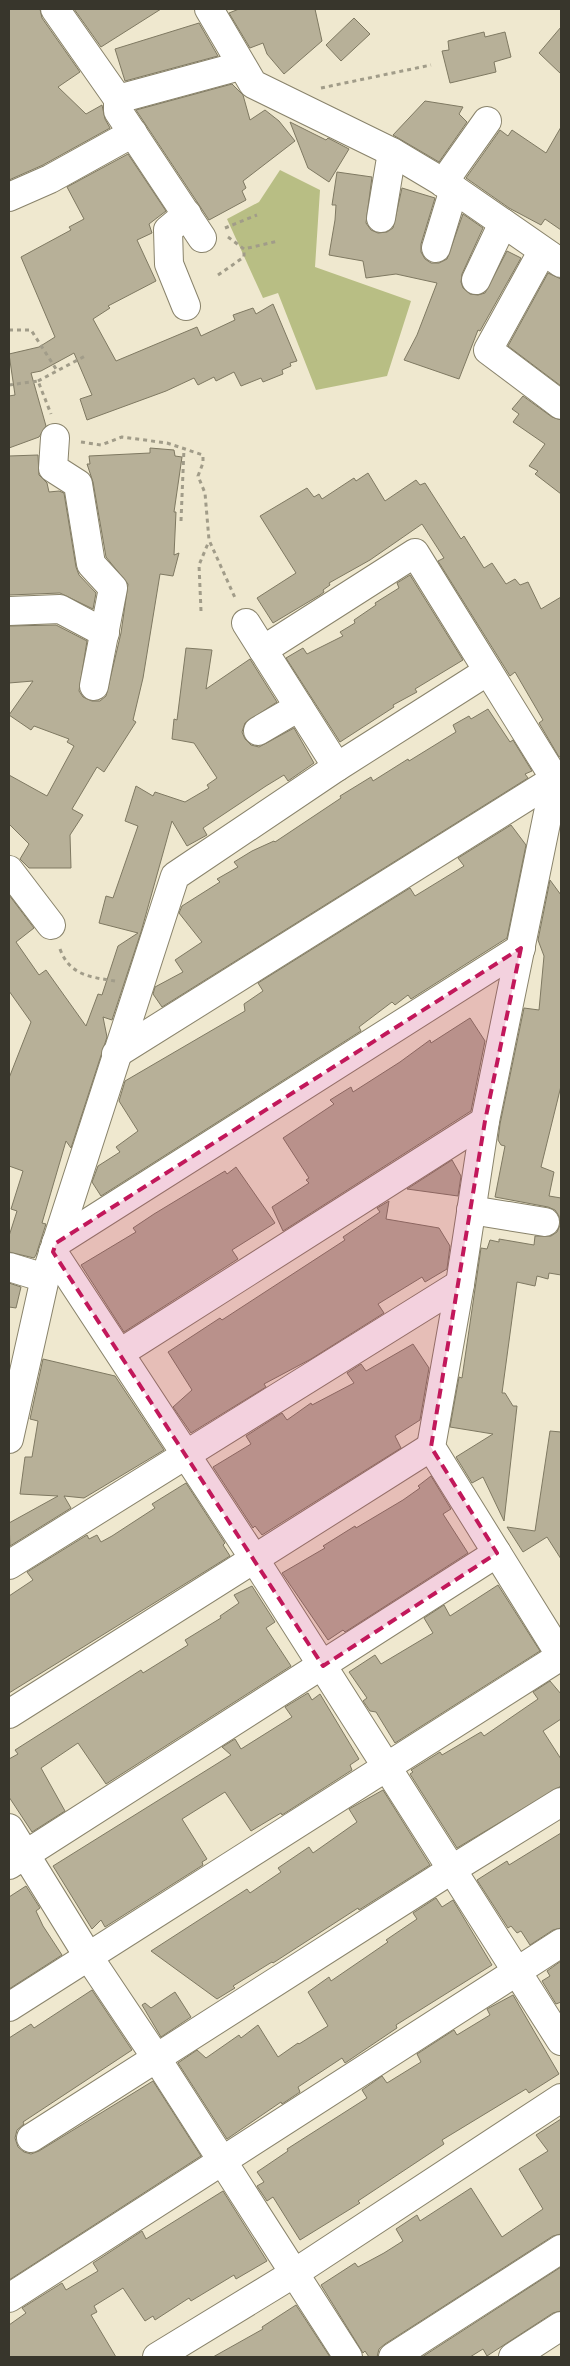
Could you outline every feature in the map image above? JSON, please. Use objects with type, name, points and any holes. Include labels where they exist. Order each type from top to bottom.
[{"type":"street","points":[[55,9],[118,99],[118,111],[202,238]]},
{"type":"street","points":[[209,9],[240,66],[253,84],[392,152],[448,186],[552,258],[488,350],[561,405]]},
{"type":"street","points":[[118,99],[240,66]]},
{"type":"street","points":[[436,248],[448,186],[487,121]]},
{"type":"street","points":[[9,197],[50,179],[133,133]]},
{"type":"street","points":[[381,218],[392,152]]},
{"type":"street","points":[[186,214],[168,230],[169,264],[186,306]]},
{"type":"street","points":[[476,280],[503,223]]},
{"type":"street","points":[[55,438],[53,468],[78,484],[91,564],[113,588],[94,686]]},
{"type":"street","points":[[9,2007],[561,1656],[431,1447],[460,1284],[485,1121],[555,779],[415,554],[263,650]]},
{"type":"street","points":[[9,611],[60,609],[104,633]]},
{"type":"street","points":[[246,623],[337,766]]},
{"type":"street","points":[[9,1439],[45,1278],[138,984],[175,876],[337,766],[488,671]]},
{"type":"street","points":[[258,731],[299,707]]},
{"type":"street","points":[[116,1054],[555,779]]},
{"type":"street","points":[[9,870],[51,925]]},
{"type":"street","points":[[55,1248],[521,948]]},
{"type":"street","points":[[120,1353],[485,1121]]},
{"type":"street","points":[[471,1210],[546,1222]]},
{"type":"street","points":[[55,1248],[120,1353],[387,1766],[451,1870],[518,1970],[561,2041]]},
{"type":"street","points":[[9,1267],[45,1278]]},
{"type":"street","points":[[9,1565],[460,1284]]},
{"type":"street","points":[[9,1714],[431,1447]]},
{"type":"street","points":[[17,1860],[497,1553]]},
{"type":"street","points":[[31,2138],[561,1802]]},
{"type":"street","points":[[9,1828],[17,1860],[88,1956],[158,2058],[293,2274],[348,2357]]},
{"type":"street","points":[[9,2298],[561,1943]]},
{"type":"street","points":[[157,2357],[293,2274],[561,2098]]},
{"type":"street","points":[[393,2357],[561,2250]]},
{"type":"street","points":[[513,2357],[561,2326]]},
{"type":"path","points":[[318,89],[431,65]]},
{"type":"path","points":[[244,249],[219,230],[257,215]]},
{"type":"path","points":[[244,249],[278,241]]},
{"type":"path","points":[[218,275],[244,256],[244,249]]},
{"type":"path","points":[[9,330],[31,330],[58,372]]},
{"type":"path","points":[[9,385],[38,381],[85,356]]},
{"type":"path","points":[[38,381],[50,408],[55,438],[101,445],[122,437],[167,443],[203,455],[203,463],[198,476],[205,493],[209,540],[246,623]]},
{"type":"path","points":[[181,521],[184,448]]},
{"type":"path","points":[[201,611],[199,566],[209,540]]},
{"type":"path","points":[[51,925],[63,958],[83,976],[138,984]]},
{"type":"highlighted area","points":[[521,948],[485,1121],[431,1447],[497,1553],[323,1666],[53,1252],[56,1243]]},
{"type":"green space","points":[[280,170],[320,190],[315,267],[411,301],[387,376],[316,390],[278,293],[263,298],[227,219],[259,202]]},
{"type":"building","points":[[9,9],[40,9],[42,18],[80,72],[58,87],[86,114],[102,105],[105,119],[110,128],[43,165],[9,180]]},
{"type":"building","points":[[74,9],[161,9],[101,47]]},
{"type":"building","points":[[239,9],[315,9],[322,41],[284,74],[267,54],[263,43],[250,48],[229,13]]},
{"type":"building","points":[[354,18],[370,34],[341,61],[326,45]]},
{"type":"building","points":[[199,23],[218,56],[125,81],[115,49]]},
{"type":"building","points":[[561,27],[561,74],[539,53]]},
{"type":"building","points":[[484,32],[485,37],[505,32],[511,57],[494,62],[496,72],[450,83],[442,51],[449,50],[448,41]]},
{"type":"building","points":[[232,84],[243,95],[250,120],[265,110],[279,121],[295,141],[243,181],[246,188],[242,191],[246,200],[209,220],[136,110]]},
{"type":"building","points":[[425,101],[463,107],[459,114],[467,122],[439,162],[393,135]]},
{"type":"building","points":[[290,122],[349,149],[329,182],[308,168]]},
{"type":"building","points":[[561,127],[561,230],[545,219],[541,225],[509,208],[466,178],[500,130],[508,136],[512,130],[546,153]]},
{"type":"building","points":[[128,154],[166,211],[149,224],[152,233],[137,240],[156,281],[108,306],[110,308],[93,319],[116,361],[197,327],[201,336],[235,320],[233,315],[253,308],[256,314],[273,304],[297,361],[290,363],[291,366],[282,370],[283,374],[263,382],[261,378],[241,386],[234,372],[216,381],[214,377],[198,385],[194,378],[166,391],[87,420],[80,399],[92,395],[74,353],[41,371],[31,373],[46,426],[39,437],[9,448],[9,396],[15,395],[9,354],[39,347],[55,337],[21,257],[71,230],[69,227],[84,219],[67,187]]},
{"type":"building","points":[[337,172],[372,177],[366,223],[371,230],[378,233],[387,232],[393,228],[402,188],[435,198],[421,244],[421,252],[425,259],[431,263],[439,263],[447,259],[463,214],[483,228],[462,274],[461,282],[463,288],[470,294],[478,295],[485,293],[507,251],[521,258],[480,331],[478,330],[459,379],[404,360],[417,335],[437,283],[396,274],[366,278],[363,261],[329,255],[335,220],[336,205],[332,205]]},
{"type":"building","points":[[548,273],[561,279],[561,386],[508,346]]},
{"type":"building","points":[[523,396],[552,417],[561,420],[561,494],[535,474],[538,471],[529,466],[545,444],[513,422],[519,414],[512,409]]},
{"type":"building","points":[[150,448],[174,450],[175,456],[182,457],[174,512],[176,512],[174,555],[179,553],[173,576],[160,574],[143,678],[133,720],[136,722],[104,772],[97,767],[72,809],[83,815],[70,835],[71,868],[29,868],[20,859],[29,844],[9,824],[9,775],[47,796],[74,746],[67,742],[69,739],[34,726],[31,730],[9,715],[33,681],[9,683],[9,626],[56,625],[87,641],[79,691],[83,697],[92,701],[100,701],[106,696],[121,633],[128,584],[106,557],[93,482],[87,464],[90,464],[89,456],[150,453]]},
{"type":"building","points":[[38,455],[39,475],[47,483],[49,492],[59,491],[64,493],[76,567],[79,575],[96,593],[93,609],[60,593],[9,595],[9,456]]},
{"type":"building","points":[[368,473],[385,501],[416,480],[420,485],[425,483],[461,539],[464,536],[484,568],[492,563],[506,584],[515,579],[520,585],[528,582],[541,609],[561,597],[561,756],[559,757],[539,723],[543,720],[515,672],[510,676],[438,561],[444,558],[422,524],[370,560],[329,583],[330,585],[320,595],[273,623],[257,598],[296,573],[260,516],[307,488],[314,497],[319,494],[322,499],[354,478],[356,481]]},
{"type":"building","points":[[410,575],[463,660],[415,689],[417,692],[393,705],[394,707],[340,742],[286,658],[303,648],[307,654],[343,636],[340,632],[355,623],[354,620],[376,605],[375,603],[399,588],[397,583]]},
{"type":"building","points":[[186,648],[212,650],[206,689],[250,659],[277,702],[245,723],[242,732],[245,739],[251,745],[259,747],[294,728],[314,763],[288,781],[284,775],[266,786],[203,828],[207,835],[187,846],[172,821],[141,932],[112,1020],[103,1017],[107,1037],[71,1148],[66,1141],[42,1223],[46,1224],[36,1255],[34,1258],[9,1252],[9,1236],[17,1211],[11,1209],[23,1171],[9,1166],[9,1078],[31,1022],[9,991],[9,895],[34,928],[16,942],[39,975],[46,970],[86,1026],[98,994],[102,995],[118,946],[138,933],[99,923],[106,896],[113,898],[138,826],[125,821],[136,786],[153,796],[155,792],[185,802],[209,788],[207,785],[217,778],[194,743],[172,739],[174,719],[177,720]]},
{"type":"building","points":[[488,709],[510,742],[513,740],[532,771],[525,774],[528,778],[162,1007],[153,994],[155,987],[183,972],[175,960],[202,942],[179,913],[182,906],[220,882],[217,879],[238,867],[234,862],[252,851],[275,842],[341,798],[340,796],[371,777],[373,781],[456,732],[453,725],[469,716],[471,719]]},
{"type":"building","points":[[511,825],[526,845],[507,938],[411,999],[408,995],[395,1005],[392,1002],[359,1027],[361,1031],[101,1196],[92,1182],[98,1166],[120,1152],[116,1147],[138,1131],[119,1101],[125,1081],[245,1011],[244,1004],[263,991],[258,983],[410,888],[415,896],[464,866],[458,858]]},
{"type":"building","points":[[550,880],[561,895],[561,1086],[541,1167],[554,1172],[549,1196],[561,1198],[561,1275],[549,1273],[548,1279],[537,1276],[535,1286],[517,1282],[502,1393],[505,1393],[513,1406],[517,1406],[504,1521],[483,1477],[472,1483],[456,1457],[493,1434],[450,1427],[459,1377],[462,1378],[481,1248],[487,1249],[490,1240],[499,1242],[499,1239],[534,1245],[535,1236],[551,1236],[557,1232],[560,1225],[559,1216],[555,1210],[495,1197],[505,1146],[501,1145],[498,1140],[500,1124],[524,1008],[539,1010],[544,956],[538,940]]},
{"type":"building","points":[[470,1018],[485,1041],[471,1111],[283,1231],[272,1207],[309,1183],[306,1180],[309,1178],[283,1138],[334,1104],[330,1100],[351,1087],[353,1092],[430,1040],[431,1043]]},
{"type":"building","points":[[452,1160],[461,1176],[458,1196],[407,1189]]},
{"type":"building","points":[[236,1167],[275,1223],[232,1250],[238,1259],[124,1332],[81,1265],[136,1232],[133,1228],[154,1214],[225,1171],[227,1174]]},
{"type":"building","points":[[389,1201],[386,1219],[439,1228],[450,1246],[447,1269],[425,1282],[422,1277],[378,1304],[384,1313],[311,1359],[264,1384],[266,1387],[191,1433],[173,1407],[192,1390],[168,1352],[220,1318],[222,1320],[345,1240],[343,1237],[380,1212],[377,1208]]},
{"type":"building","points":[[9,1283],[21,1287],[16,1308],[9,1307]]},
{"type":"building","points":[[413,1344],[429,1368],[420,1420],[395,1436],[401,1448],[262,1535],[255,1526],[253,1528],[213,1467],[251,1444],[246,1436],[282,1413],[287,1420],[311,1403],[312,1405],[354,1383],[347,1373],[361,1364],[366,1371]]},
{"type":"building","points":[[43,1359],[115,1376],[164,1450],[84,1498],[64,1496],[71,1508],[10,1546],[9,1523],[58,1496],[20,1494],[25,1457],[32,1457],[38,1421],[30,1419]]},
{"type":"building","points":[[550,1431],[561,1432],[561,1559],[547,1537],[523,1552],[507,1527],[535,1531]]},
{"type":"building","points":[[431,1476],[451,1509],[443,1514],[468,1553],[345,1632],[343,1630],[328,1640],[282,1573],[325,1548],[323,1546],[355,1526],[356,1528],[403,1500],[420,1488],[418,1486]]},
{"type":"building","points":[[186,1483],[225,1543],[223,1545],[230,1556],[9,1693],[9,1596],[33,1580],[27,1572],[87,1535],[89,1539],[97,1535],[101,1542],[112,1536],[155,1508],[152,1504]]},
{"type":"building","points":[[498,1585],[540,1651],[395,1743],[376,1712],[370,1711],[363,1701],[367,1698],[349,1672],[375,1655],[381,1664],[433,1633],[424,1618],[444,1605],[450,1616]]},
{"type":"building","points":[[252,1586],[275,1622],[266,1628],[291,1666],[106,1784],[78,1743],[41,1768],[65,1811],[32,1832],[9,1797],[9,1759],[18,1754],[15,1750],[141,1670],[143,1673],[188,1645],[185,1640],[221,1618],[220,1616],[239,1603],[234,1595]]},
{"type":"building","points":[[550,1681],[561,1694],[561,1719],[543,1731],[561,1759],[561,1786],[457,1848],[410,1774],[413,1772],[411,1770],[440,1752],[442,1755],[481,1732],[484,1736],[538,1699],[533,1692]]},
{"type":"building","points":[[308,1693],[312,1700],[320,1694],[359,1759],[350,1765],[352,1770],[282,1815],[281,1813],[251,1831],[225,1792],[182,1819],[207,1859],[202,1862],[203,1865],[105,1927],[101,1920],[92,1929],[53,1866],[231,1755],[222,1747],[235,1739],[241,1749],[292,1717],[285,1707]]},
{"type":"building","points":[[383,1790],[430,1865],[233,1986],[235,1988],[217,1999],[151,1951],[247,1889],[250,1893],[281,1872],[278,1868],[309,1847],[313,1853],[357,1822],[349,1809]]},
{"type":"building","points":[[561,1833],[561,1928],[553,1930],[530,1945],[521,1931],[517,1933],[511,1926],[508,1928],[477,1880],[507,1861],[509,1865]]},
{"type":"building","points":[[26,1886],[40,1908],[36,1911],[43,1926],[62,1955],[9,1989],[9,1897]]},
{"type":"building","points":[[436,1898],[442,1907],[453,1900],[492,1965],[396,2025],[397,2028],[345,2063],[342,2058],[298,2087],[300,2092],[282,2104],[281,2102],[227,2139],[178,2063],[197,2050],[206,2058],[239,2035],[241,2038],[258,2025],[278,2057],[328,2026],[308,1992],[329,1977],[331,1981],[388,1942],[386,1940],[417,1919],[413,1913]]},
{"type":"building","points":[[561,1961],[561,2002],[556,2004],[542,1981],[550,1976],[547,1971]]},
{"type":"building","points":[[92,1990],[132,2050],[23,2122],[24,2124],[17,2130],[15,2138],[18,2147],[24,2152],[31,2154],[39,2151],[153,2081],[201,2156],[9,2280],[9,2038],[31,2024],[34,2028]]},
{"type":"building","points":[[175,1992],[191,2017],[161,2037],[142,2005],[145,2003],[151,2008]]},
{"type":"building","points":[[513,1995],[559,2074],[529,2093],[526,2089],[442,2140],[444,2144],[358,2201],[360,2203],[300,2240],[273,2197],[267,2201],[257,2186],[264,2182],[257,2172],[288,2151],[287,2149],[367,2098],[362,2090],[382,2076],[387,2083],[421,2062],[417,2054],[454,2030],[457,2035],[490,2015],[487,2009]]},
{"type":"building","points":[[561,2119],[561,2234],[553,2236],[385,2344],[379,2349],[377,2357],[369,2357],[365,2351],[363,2353],[321,2285],[355,2263],[358,2267],[403,2241],[396,2229],[417,2215],[420,2221],[471,2188],[502,2237],[543,2209],[519,2169],[548,2151],[536,2135]]},
{"type":"building","points":[[223,2191],[267,2261],[236,2279],[234,2275],[191,2301],[189,2298],[155,2320],[153,2316],[145,2321],[123,2288],[94,2306],[97,2312],[91,2315],[116,2357],[9,2357],[9,2325],[26,2313],[22,2308],[62,2283],[66,2290],[98,2271],[93,2263],[142,2231],[146,2239]]},
{"type":"building","points":[[561,2267],[561,2311],[553,2313],[487,2356],[483,2349],[470,2357],[422,2357]]},
{"type":"building","points":[[296,2305],[330,2357],[213,2357],[263,2329],[262,2327]]}]
